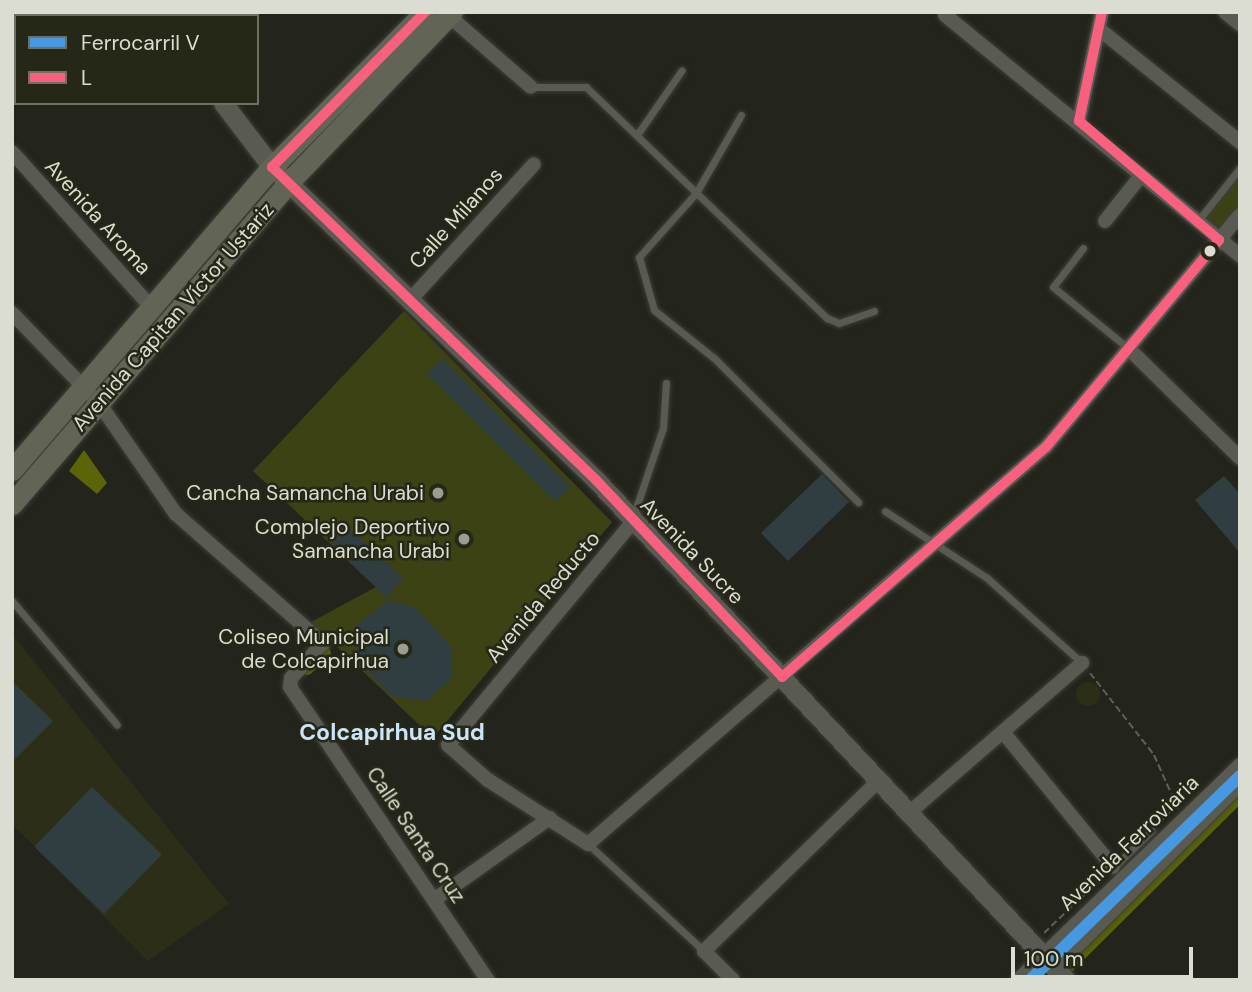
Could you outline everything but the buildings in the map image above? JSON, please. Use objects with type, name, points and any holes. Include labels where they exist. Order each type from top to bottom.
[{"type":"main road","name":"Avenida Capitan Víctor Ustariz","points":[[12,504],[153,309],[272,167],[425,12]]},
{"type":"main road","name":"Avenida Capitan Víctor Ustariz","points":[[12,470],[92,395],[288,183],[451,14]]},
{"type":"street","points":[[1079,121],[1102,12]]},
{"type":"street","points":[[1099,29],[1114,12]]},
{"type":"street","points":[[1225,12],[1240,24]]},
{"type":"street","points":[[451,14],[531,87]]},
{"type":"street","points":[[945,15],[1079,121],[1140,177],[1240,256]]},
{"type":"street","points":[[1099,29],[1240,142]]},
{"type":"street","name":"Avenida Sucre","points":[[225,105],[272,167],[596,480],[631,524],[782,677],[1051,960]]},
{"type":"street","name":"Avenida Aroma","points":[[12,152],[153,309]]},
{"type":"street","name":"Calle Milanos","points":[[409,301],[534,164]]},
{"type":"street","points":[[1105,221],[1140,177]]},
{"type":"street","points":[[434,900],[550,818],[588,844],[1046,447],[1130,350],[1240,215]]},
{"type":"street","name":"Calle Santa Cruz","points":[[12,313],[92,395],[176,514],[323,643],[291,678],[290,687],[488,980]]},
{"type":"street","points":[[1130,350],[1240,458]]},
{"type":"street","name":"Avenida Reducto","points":[[550,818],[488,780],[448,745],[631,524]]},
{"type":"street","points":[[910,812],[1082,663]]},
{"type":"street","points":[[1003,732],[1113,867]]},
{"type":"street","name":"Avenida Ferroviaria","points":[[1051,960],[1180,812],[1240,765]]},
{"type":"street","points":[[733,980],[704,951],[879,780]]},
{"type":"street","name":"Avenida Ferroviaria","points":[[1018,980],[1051,960],[1240,784]]},
{"type":"lane","points":[[639,132],[682,70]]},
{"type":"lane","points":[[531,87],[586,88],[639,132],[696,193],[827,318],[839,323],[874,311]]},
{"type":"lane","points":[[741,115],[696,193],[639,257],[654,310],[714,358],[858,502]]},
{"type":"lane","points":[[1197,223],[1240,168]]},
{"type":"lane","points":[[1083,248],[1053,287],[1130,350]]},
{"type":"lane","name":"Avenida Reducto","points":[[631,524],[663,428],[666,383]]},
{"type":"lane","points":[[885,511],[936,541],[1082,663]]},
{"type":"lane","points":[[12,601],[117,725]]},
{"type":"lane","points":[[1113,867],[1151,831]]},
{"type":"lane","points":[[588,844],[704,951]]},
{"type":"path","points":[[1082,663],[1148,746],[1180,812],[1151,831]]},
{"type":"path","points":[[1051,960],[1113,867]]},
{"type":"shaded area","points":[[1240,172],[1240,206],[1217,235],[1200,222]]},
{"type":"shaded area","name":"Complejo Deportivo Samancha Urabi","points":[[404,311],[612,522],[433,738],[311,622],[376,587],[253,471]]},
{"type":"shaded area","points":[[84,450],[107,483],[97,494],[69,471]]},
{"type":"shaded area","points":[[12,634],[229,904],[148,961],[12,824]]},
{"type":"shaded area","points":[[1088,682],[1096,686],[1100,694],[1096,702],[1088,706],[1080,702],[1076,694],[1080,686]]},
{"type":"waterway","points":[[307,669],[325,653]]},
{"type":"waterway","points":[[1068,967],[1240,796]]},
{"type":"rail line","name":"V","points":[[1030,980],[1240,776]]},
{"type":"transit line","name":"L","points":[[425,12],[272,167],[596,480],[782,677],[1046,447],[1219,240],[1079,121],[1102,12]]},
{"type":"place","name":"Cancha Samancha Urabi","points":[[438,493]]},
{"type":"place","name":"Complejo Deportivo Samancha Urabi","points":[[464,539]]},
{"type":"place","name":"Coliseo Municipal de Colcapirhua","points":[[403,649]]},
{"type":"district","name":"Colcapirhua Sud","points":[[392,732]]}]
